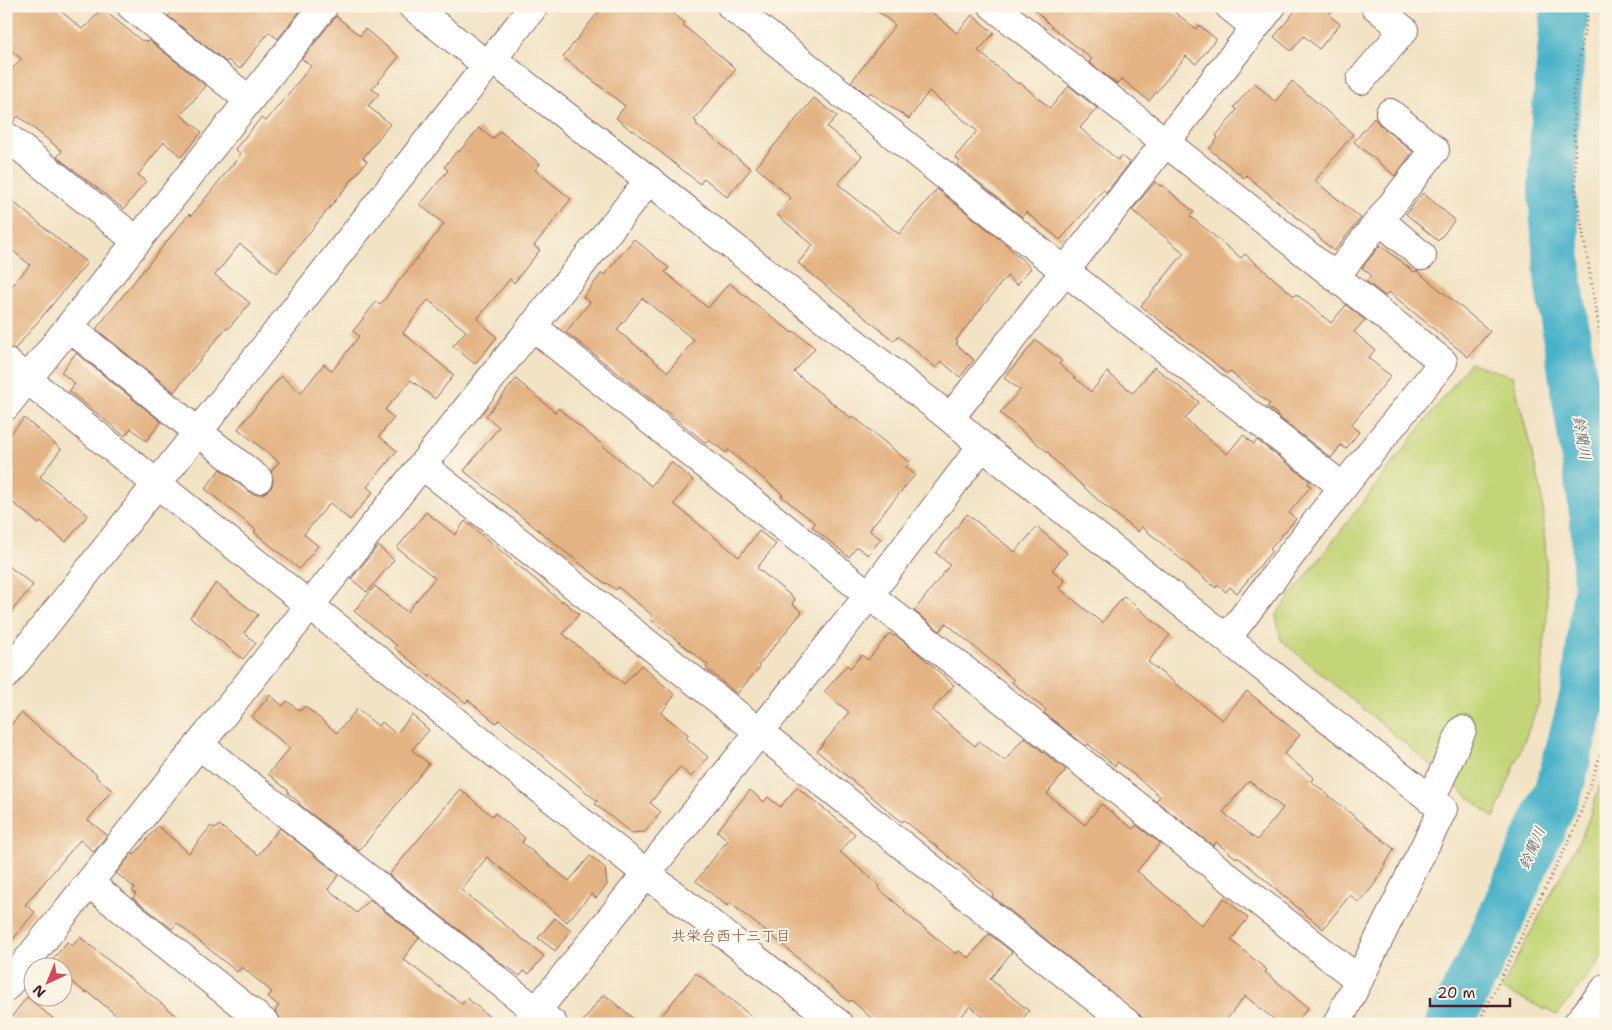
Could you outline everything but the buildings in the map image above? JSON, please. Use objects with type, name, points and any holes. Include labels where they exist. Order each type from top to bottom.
[{"type":"street","points":[[132,6],[249,100]]},
{"type":"street","points":[[6,406],[324,6]]},
{"type":"street","points":[[412,6],[649,180],[950,418],[982,446],[1443,809],[1337,1024]]},
{"type":"street","points":[[6,675],[534,6]]},
{"type":"street","points":[[731,6],[1065,271],[1342,487]]},
{"type":"street","points":[[994,6],[1443,362],[1342,487],[1227,638]]},
{"type":"street","points":[[1229,6],[1255,27]]},
{"type":"street","points":[[950,418],[1272,6]]},
{"type":"street","points":[[1362,80],[1404,30],[1376,6]]},
{"type":"street","points":[[1335,276],[1435,150],[1390,113]]},
{"type":"street","points":[[6,136],[137,241]]},
{"type":"street","points":[[6,987],[649,180]]},
{"type":"street","points":[[1380,220],[1422,256]]},
{"type":"street","points":[[532,326],[869,595],[1359,980]]},
{"type":"street","points":[[69,327],[198,432],[258,478]]},
{"type":"street","points":[[6,362],[309,606],[839,1024]]},
{"type":"street","points":[[199,745],[538,1019],[647,874],[869,595],[982,446]]},
{"type":"street","points":[[422,465],[1128,1024]]},
{"type":"street","points":[[1431,800],[1462,730]]},
{"type":"street","points":[[89,883],[266,1024]]},
{"type":"street","points":[[1578,1024],[1606,988]]},
{"type":"path","points":[[1589,6],[1573,94],[1576,192],[1606,368]]},
{"type":"path","points":[[1478,1024],[1576,826],[1606,739]]},
{"type":"green space","points":[[1470,363],[1513,376],[1542,494],[1546,560],[1547,616],[1539,703],[1494,818],[1281,640],[1276,615]]},
{"type":"green space","points":[[1606,768],[1606,952],[1557,1015],[1501,989],[1585,829]]},
{"type":"waterway","name":"鈴蘭川","points":[[1449,1024],[1489,945],[1560,786],[1585,689],[1597,590],[1594,518],[1559,286],[1552,194],[1554,133],[1565,6]]},
{"type":"district","name":"共栄台西十三丁目","points":[[731,936]]}]
